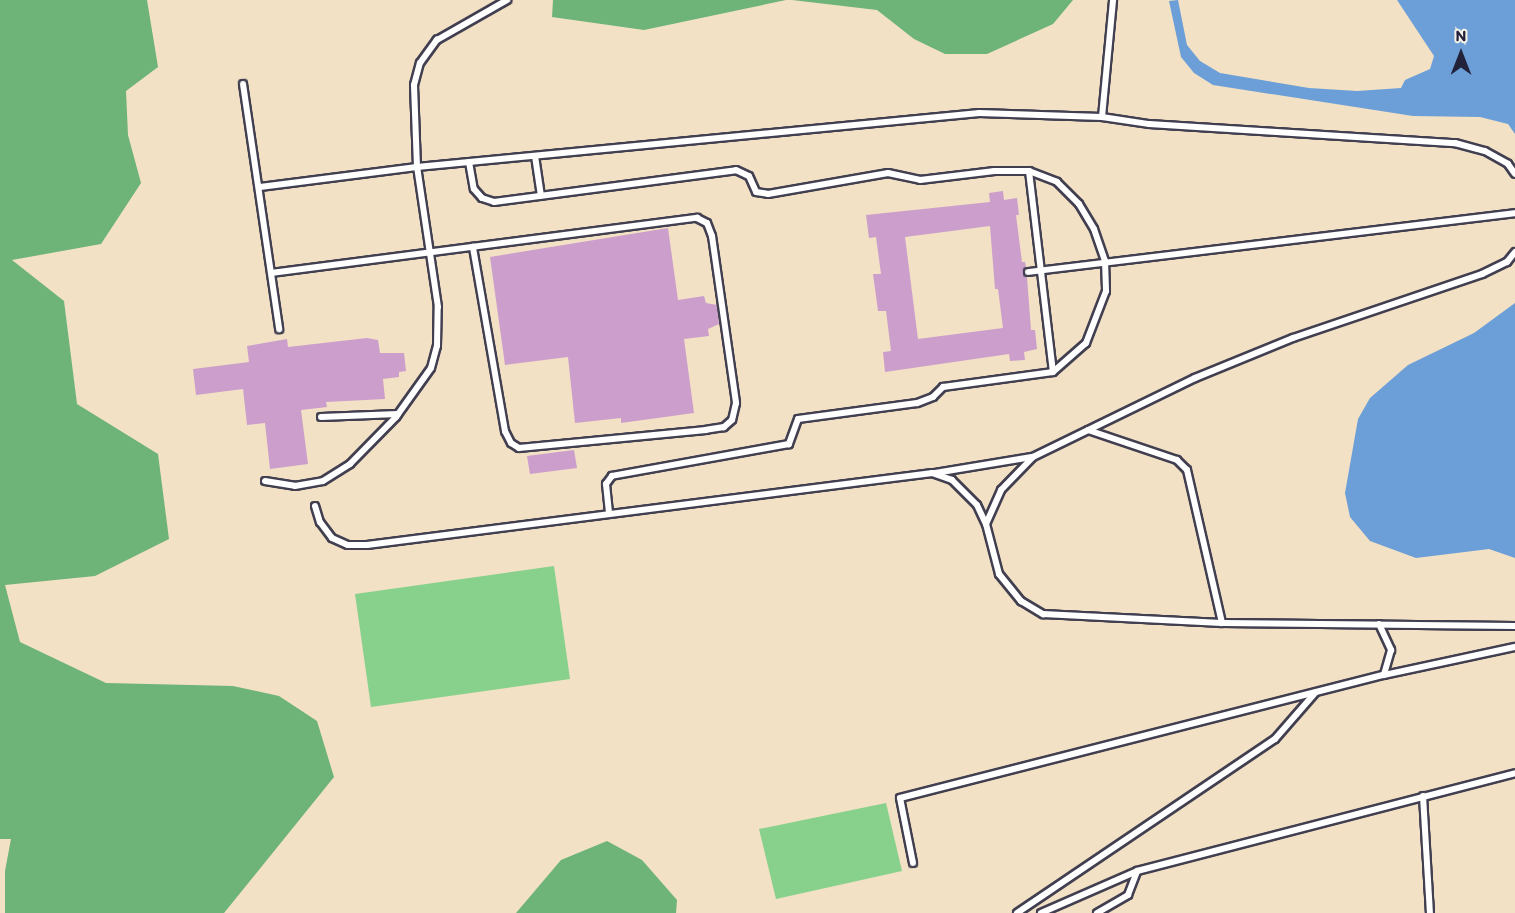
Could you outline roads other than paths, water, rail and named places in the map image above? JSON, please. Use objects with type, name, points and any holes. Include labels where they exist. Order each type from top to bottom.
[{"type":"lane","points":[[265,481],[294,486],[323,481],[350,464],[398,414],[431,368],[437,346],[438,307],[432,253],[417,167],[414,94],[420,63],[437,40],[507,0]]},
{"type":"lane","points":[[1102,117],[1113,0]]},
{"type":"lane","points":[[243,84],[260,187],[279,329]]},
{"type":"lane","points":[[260,187],[417,167],[979,113],[1102,117],[1161,124],[1455,143],[1485,151],[1508,164],[1515,174]]},
{"type":"lane","points":[[536,156],[541,196]]},
{"type":"lane","points":[[469,162],[474,189],[482,198],[494,202],[736,170],[749,176],[756,192],[768,194],[888,173],[920,180],[994,171],[1029,171],[1057,182],[1078,204],[1094,229],[1105,261],[1106,291],[1098,317],[1086,343],[1053,372],[943,387],[933,397],[916,403],[798,419],[794,438],[782,446],[612,476],[606,484],[609,513]]},
{"type":"lane","points":[[1029,171],[1053,372]]},
{"type":"lane","points":[[1028,272],[1515,213]]},
{"type":"lane","points":[[271,273],[687,218],[707,223],[736,403],[732,420],[724,426],[706,429],[527,448],[511,443],[505,431],[473,247]]},
{"type":"lane","points":[[315,506],[320,522],[332,538],[348,544],[932,473],[1033,457],[1195,378],[1293,338],[1482,274],[1507,262],[1515,252]]},
{"type":"lane","points":[[321,417],[398,414]]},
{"type":"lane","points":[[1088,430],[1177,460],[1186,470],[1222,623]]},
{"type":"lane","points":[[986,524],[1001,490],[1033,457]]},
{"type":"lane","points":[[932,473],[964,489],[986,524],[999,574],[1021,601],[1043,614],[1222,623],[1515,626]]},
{"type":"lane","points":[[1379,624],[1391,650],[1384,675]]},
{"type":"lane","points":[[914,863],[900,798],[1384,675],[1515,647]]},
{"type":"lane","points":[[1017,913],[1275,739],[1316,692]]},
{"type":"lane","points":[[1041,913],[1137,871],[1515,773]]},
{"type":"lane","points":[[1423,796],[1430,913]]},
{"type":"lane","points":[[1097,913],[1128,895],[1137,871]]},
{"type":"water","points":[[1178,0],[1187,45],[1200,61],[1220,73],[1309,88],[1357,91],[1401,88],[1405,80],[1430,69],[1434,56],[1397,0],[1515,0],[1515,134],[1508,124],[1480,117],[1413,116],[1213,85],[1194,73],[1181,57],[1169,1]]},
{"type":"water","points":[[1515,303],[1515,558],[1489,549],[1416,558],[1370,541],[1350,517],[1345,493],[1358,419],[1370,398],[1408,365],[1474,333]]}]
